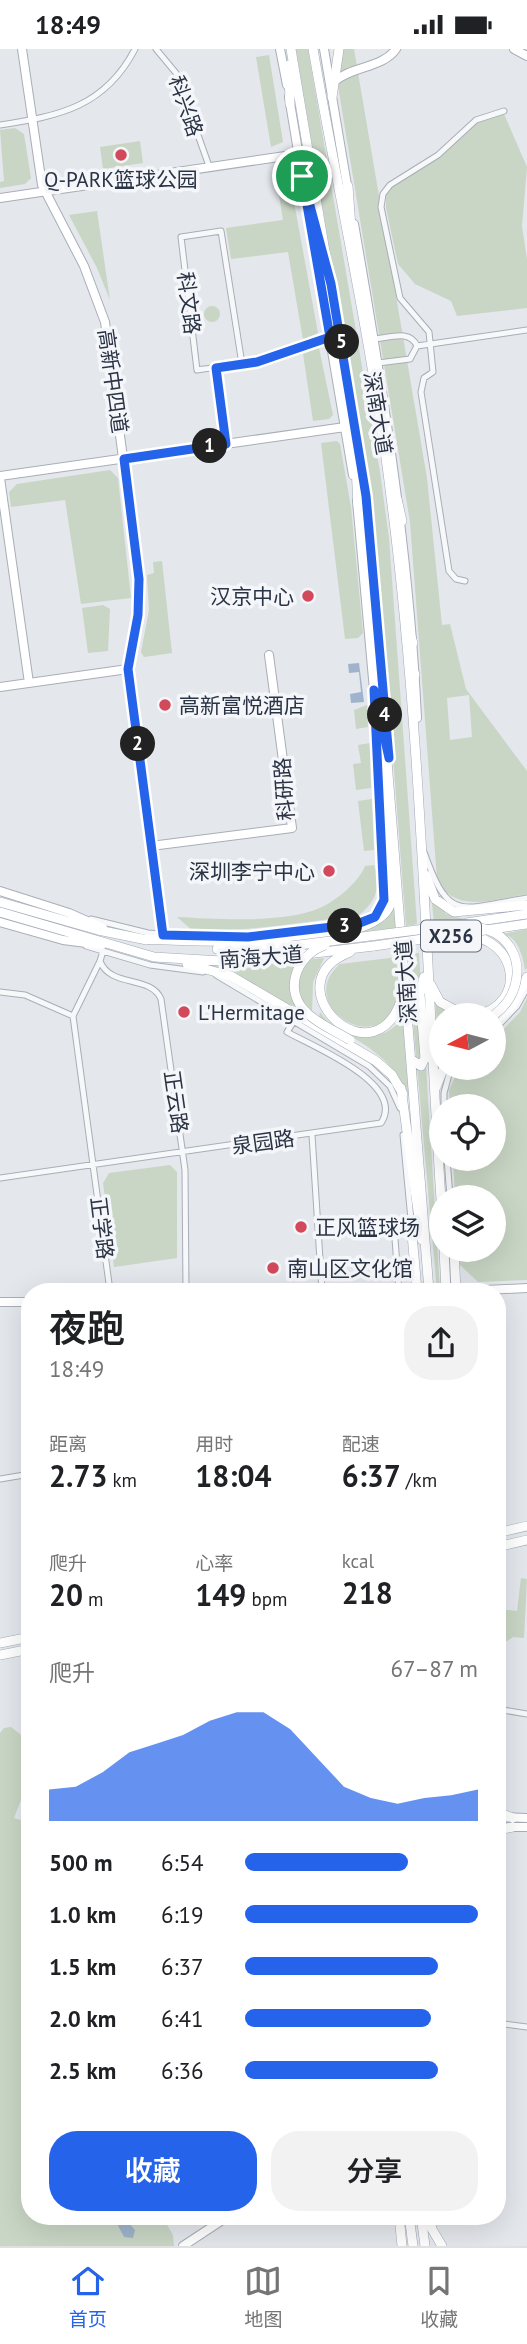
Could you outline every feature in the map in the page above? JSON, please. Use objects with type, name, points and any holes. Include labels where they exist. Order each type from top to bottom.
[{"type":"main road","name":"高新中四道","points":[[22,49],[44,192],[76,249],[100,305],[139,579],[138,615],[128,669],[163,935]]},
{"type":"main road","points":[[280,49],[358,505],[374,690],[389,758]]},
{"type":"main road","points":[[289,49],[290,104]]},
{"type":"main road","name":"深南大道","points":[[289,49],[355,420],[374,582],[428,1283]]},
{"type":"main road","name":"深南大道","points":[[313,49],[391,493],[420,839],[434,1092]]},
{"type":"main road","points":[[324,49],[402,521],[415,674],[417,798]]},
{"type":"main road","points":[[332,97],[339,49]]},
{"type":"main road","points":[[335,81],[345,73],[389,57],[396,49]]},
{"type":"main road","points":[[514,49],[527,57]]},
{"type":"main road","points":[[0,198],[299,154]]},
{"type":"main road","points":[[302,176],[331,284]]},
{"type":"main road","points":[[348,186],[354,279]]},
{"type":"main road","points":[[355,420],[358,505]]},
{"type":"main road","points":[[380,424],[402,521]]},
{"type":"main road","points":[[29,683],[0,477],[345,427]]},
{"type":"main road","points":[[362,543],[374,582]]},
{"type":"main road","points":[[402,605],[413,643]]},
{"type":"main road","name":"科研路","points":[[151,846],[292,828],[269,655]]},
{"type":"main road","points":[[0,687],[128,669]]},
{"type":"main road","points":[[410,706],[415,674]]},
{"type":"main road","points":[[142,939],[253,943],[366,927],[380,919],[389,906],[386,828],[390,773]]},
{"type":"main road","points":[[420,839],[429,886],[435,899],[448,911],[459,913],[527,905]]},
{"type":"main road","points":[[0,891],[69,913],[115,934]]},
{"type":"main road","name":"南海大道","points":[[0,902],[115,934],[233,949],[336,941],[527,914]]},
{"type":"main road","name":"南海大道","points":[[0,912],[154,957],[261,960],[527,924]]},
{"type":"main road","points":[[0,922],[63,940],[115,947]]},
{"type":"main road","points":[[464,924],[494,933],[507,943],[515,958],[518,975],[514,991],[506,1004]]},
{"type":"main road","points":[[457,935],[481,937],[495,943],[506,955],[511,969],[505,996],[498,1003]]},
{"type":"main road","points":[[336,941],[310,951],[302,960],[295,975],[297,998],[309,1015],[387,1063],[403,1094],[417,1283]]},
{"type":"main road","points":[[374,946],[340,956],[324,976],[321,1002],[329,1016],[340,1025],[358,1032],[386,1024],[401,1002],[405,979]]},
{"type":"main road","points":[[154,957],[231,976],[376,1062],[392,1075],[403,1094]]},
{"type":"main road","points":[[426,969],[442,1003]]},
{"type":"main road","points":[[412,1060],[421,1066],[425,1058],[420,994],[426,969]]},
{"type":"main road","points":[[506,1009],[516,1000],[527,977]]},
{"type":"main road","points":[[434,1092],[439,1080]]},
{"type":"main road","points":[[422,1191],[413,1226],[426,1255]]},
{"type":"main road","points":[[445,1262],[446,1283]]},
{"type":"main road","points":[[455,1262],[456,1283]]},
{"type":"main road","points":[[506,1289],[527,1288]]},
{"type":"main road","points":[[0,1304],[21,1305]]},
{"type":"main road","points":[[506,1531],[527,1526]]},
{"type":"main road","points":[[506,1545],[527,1540]]},
{"type":"main road","points":[[0,1643],[21,1639]]},
{"type":"main road","points":[[0,1655],[21,1651]]},
{"type":"main road","points":[[506,1818],[527,1827]]},
{"type":"main road","points":[[506,1825],[527,1818]]},
{"type":"main road","points":[[183,2246],[215,2225]]},
{"type":"main road","points":[[399,2225],[402,2245]]},
{"type":"main road","points":[[410,2225],[413,2246]]},
{"type":"main road","points":[[422,2225],[425,2246]]},
{"type":"main road","points":[[430,2225],[433,2246]]},
{"type":"main road","points":[[431,2225],[442,2246]]},
{"type":"street","points":[[0,125],[65,113],[90,99],[116,77],[135,49]]},
{"type":"street","name":"科兴路","points":[[156,49],[176,73],[209,166]]},
{"type":"street","points":[[465,581],[456,579],[449,571],[421,392],[425,378],[433,372],[431,344],[427,328],[416,321],[400,298],[381,212],[383,194],[390,185],[438,155],[476,120],[504,111]]},
{"type":"street","name":"科文路","points":[[216,368],[197,370],[181,237],[221,231],[242,364]]},
{"type":"street","points":[[417,346],[527,330]]},
{"type":"street","points":[[374,339],[407,336],[413,338],[417,346]]},
{"type":"street","points":[[226,444],[216,368],[242,364],[330,337]]},
{"type":"street","points":[[378,363],[410,359],[417,346]]},
{"type":"street","points":[[69,913],[163,935],[209,938],[271,935],[357,924],[375,917],[381,909],[386,891],[374,690]]},
{"type":"street","points":[[420,839],[438,890],[453,904],[466,907],[527,898]]},
{"type":"street","points":[[63,940],[150,965],[213,974],[369,1066],[395,1094],[401,1112],[413,1226],[318,1233]]},
{"type":"street","points":[[0,992],[25,995],[73,1016],[103,951]]},
{"type":"street","name":"正云路","points":[[100,961],[104,970],[113,976],[159,994],[183,1153],[186,1283]]},
{"type":"street","points":[[506,1017],[517,1006],[527,988]]},
{"type":"street","name":"正学路","points":[[73,1016],[109,1283]]},
{"type":"street","name":"泉园路","points":[[0,1178],[379,1125],[385,1118],[384,1100],[375,1085],[361,1073],[287,1033],[294,1021]]},
{"type":"street","points":[[312,1135],[321,1283]]},
{"type":"street","points":[[394,1226],[399,1283]]},
{"type":"street","points":[[0,1479],[21,1476]]},
{"type":"street","points":[[506,1710],[527,1714]]},
{"type":"street","points":[[506,2024],[527,2027]]},
{"type":"green space","points":[[296,49],[308,49],[389,538],[417,924],[406,926],[374,512]]},
{"type":"green space","points":[[339,49],[354,49],[427,478],[442,625],[450,624],[466,689],[527,771],[527,894],[489,901],[465,901],[444,890],[437,879],[410,522],[337,80]],"holes":[[[469,695],[472,737],[450,740],[447,698]]]},
{"type":"green space","points":[[269,55],[283,142],[271,147],[256,57]]},
{"type":"green space","points":[[504,114],[527,167],[522,226],[527,259],[527,308],[457,316],[451,301],[415,284],[398,264],[386,208],[386,195],[393,186],[436,159],[479,121]]},
{"type":"green space","points":[[15,128],[24,134],[31,178],[25,184],[0,188],[0,182],[4,181],[0,130]]},
{"type":"green space","name":"Q-PARK篮球公园","points":[[140,141],[143,163],[103,169],[100,147]]},
{"type":"green space","points":[[288,169],[318,333],[303,340],[288,252],[231,259],[226,228],[283,220],[275,171]]},
{"type":"green space","points":[[97,211],[110,300],[97,268],[69,215]]},
{"type":"green space","points":[[212,306],[218,308],[218,320],[212,322],[206,320],[204,314],[206,308]]},
{"type":"green space","points":[[319,348],[333,415],[329,419],[313,421],[303,354]]},
{"type":"green space","points":[[337,441],[340,444],[351,507],[363,633],[358,638],[345,639],[321,443]]},
{"type":"green space","points":[[110,470],[118,478],[131,598],[81,604],[65,500],[11,507],[9,492],[17,484]]},
{"type":"green space","points":[[162,561],[172,653],[144,657],[141,652],[149,610],[147,575],[154,573],[153,562]]},
{"type":"green space","points":[[103,605],[110,609],[108,651],[88,653],[82,608]]},
{"type":"green space","points":[[367,705],[368,727],[356,729],[354,710]]},
{"type":"green space","points":[[370,743],[371,788],[356,790],[353,764],[361,763],[358,745]]},
{"type":"green space","points":[[372,799],[374,850],[364,851],[358,801]]},
{"type":"green space","points":[[374,865],[376,893],[370,905],[359,915],[297,924],[214,931],[193,931],[177,917],[263,919],[297,915],[327,904],[356,880],[365,866]]},
{"type":"green space","points":[[431,895],[446,914],[464,919],[434,923]]},
{"type":"green space","points":[[394,900],[396,928],[365,931],[385,921]]},
{"type":"green space","points":[[527,929],[525,970],[516,943],[503,934]]},
{"type":"green space","points":[[419,953],[429,1114],[429,1171],[433,1171],[433,1185],[429,1185],[429,1201],[407,954]]},
{"type":"green space","points":[[398,957],[400,990],[390,1015],[376,1025],[361,1026],[346,1021],[333,1010],[327,996],[328,980],[340,964]]},
{"type":"green space","points":[[324,958],[313,982],[312,1014],[299,1012],[201,964],[257,965]]},
{"type":"green space","points":[[527,998],[527,1280],[478,1282],[459,1262],[506,1262],[506,1185],[454,1185],[454,1171],[506,1171],[506,1094],[449,1094],[449,1090],[454,1080],[506,1080],[506,1027],[520,1012]]},
{"type":"green space","points":[[320,1012],[329,1022],[338,1029],[319,1018]]},
{"type":"green space","points":[[405,1014],[412,1105],[405,1088],[386,1062],[340,1030],[362,1037],[374,1036],[396,1025]]},
{"type":"green space","points":[[170,1165],[177,1172],[177,1258],[114,1267],[103,1183],[109,1173]]},
{"type":"green space","points":[[434,1262],[438,1262],[440,1283],[436,1283]]},
{"type":"green space","points":[[521,1578],[527,1579],[524,1638],[513,1637],[506,1642],[506,1610],[517,1611]]},
{"type":"green space","points":[[11,1727],[21,1735],[21,1800],[14,1818],[21,1820],[21,2225],[167,2225],[173,2235],[174,2246],[0,2246],[0,1733],[4,1728]]},
{"type":"water","points":[[359,663],[364,702],[351,703],[350,694],[361,692],[359,672],[349,673],[348,664]]},
{"type":"water","points":[[118,2225],[130,2225],[135,2230],[133,2238],[124,2237]]},
{"type":"place","name":"Q-PARK篮球公园","points":[[121,155]]},
{"type":"place","name":"汉京中心","points":[[308,596]]},
{"type":"place","name":"高新富悦酒店","points":[[165,705]]},
{"type":"place","name":"深圳李宁中心","points":[[329,871]]},
{"type":"place","name":"L'Hermitage","points":[[184,1012]]},
{"type":"place","name":"正风篮球场","points":[[301,1227]]},
{"type":"place","name":"南山区文化馆","points":[[273,1268]]},
{"type":"route","points":[[302,176],[331,284],[366,496],[389,758],[374,690],[386,891],[381,909],[375,917],[357,924],[248,937],[163,935],[128,669],[138,615],[139,579],[124,459],[226,444],[216,368],[257,362],[330,337],[302,176]]}]
